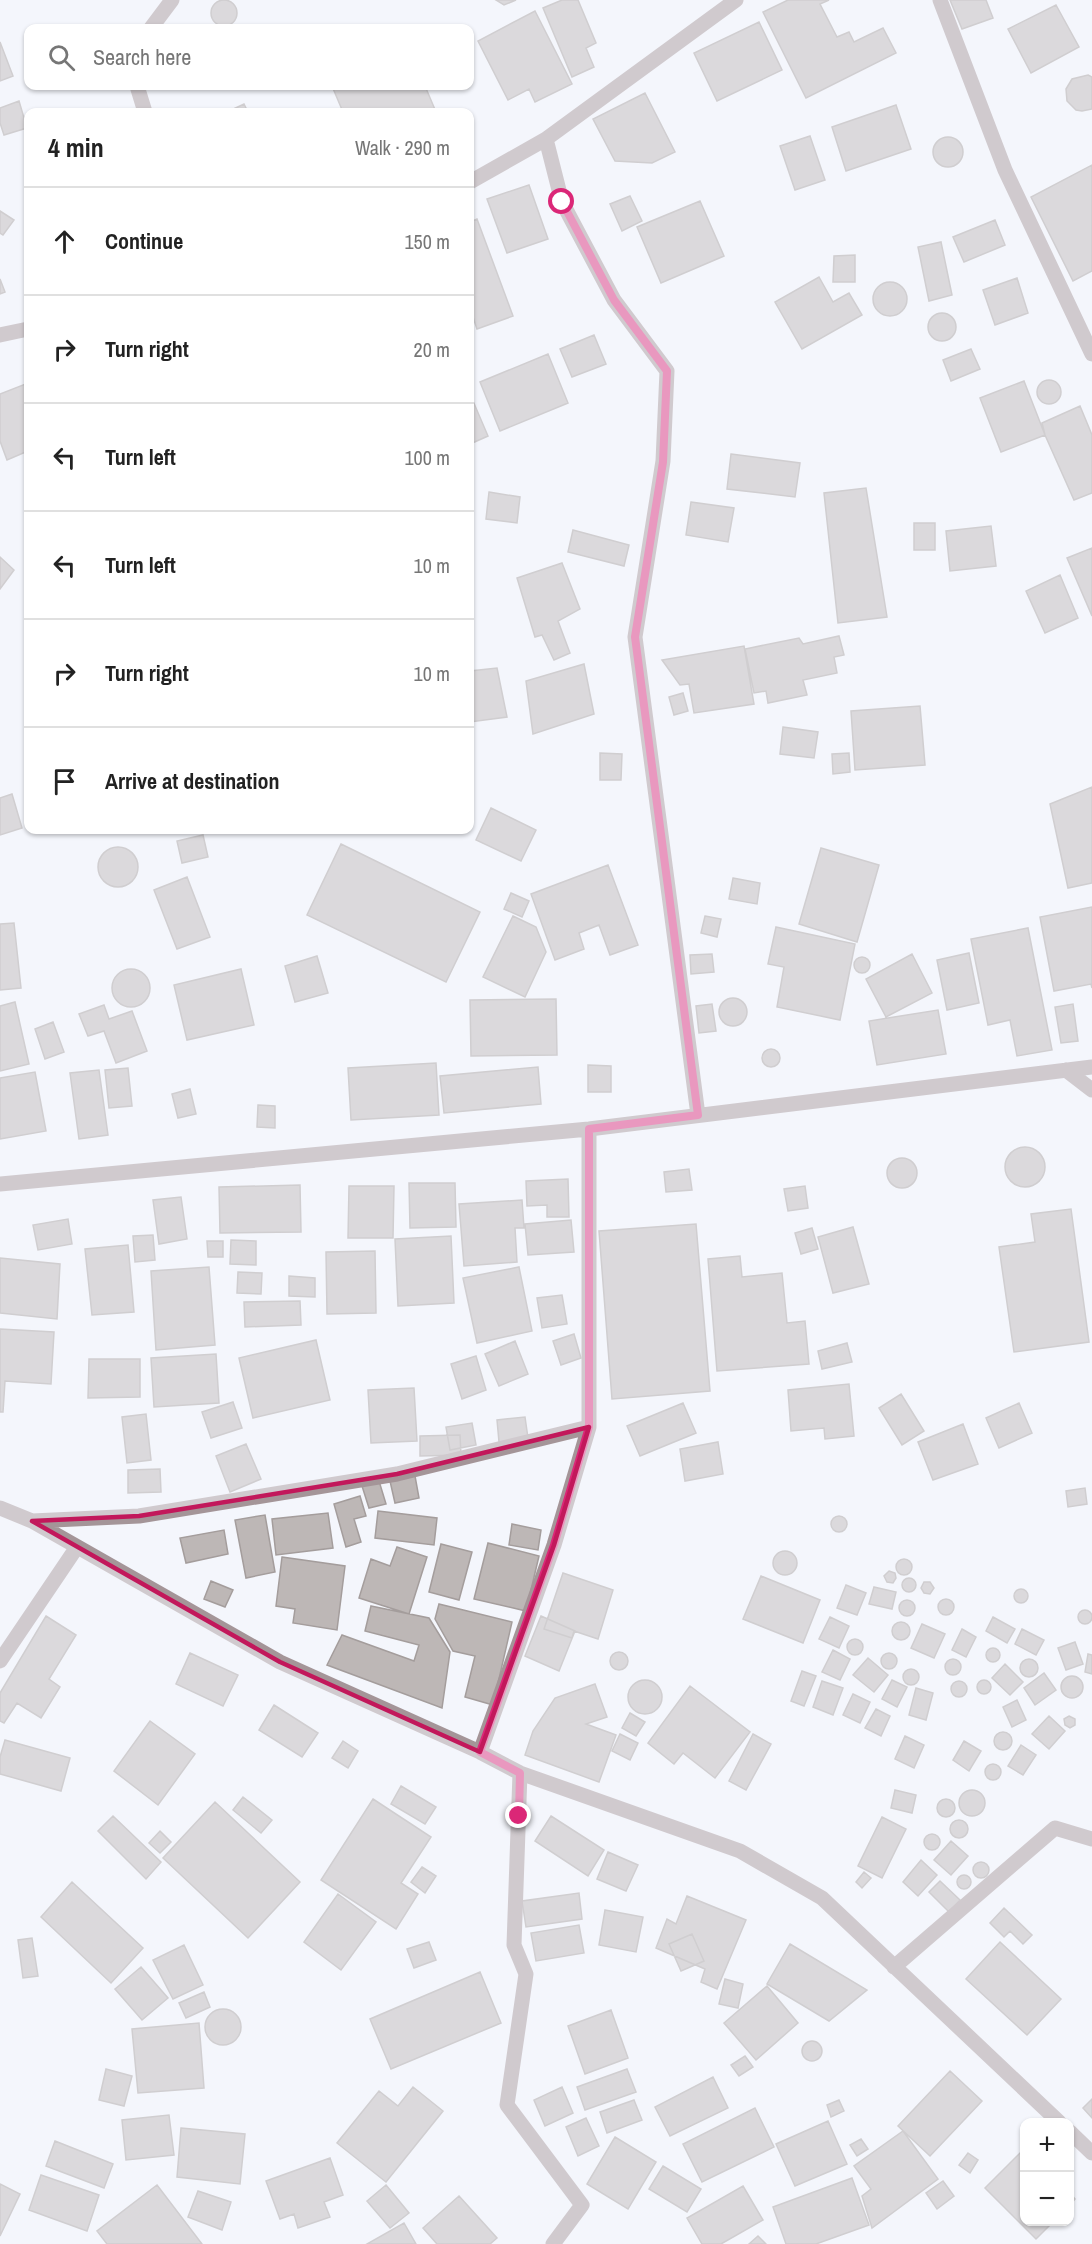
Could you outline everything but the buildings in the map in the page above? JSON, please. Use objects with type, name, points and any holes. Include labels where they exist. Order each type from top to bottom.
[{"type":"street","points":[[154,24],[172,0]]},
{"type":"street","points":[[474,180],[546,139],[736,0]]},
{"type":"street","points":[[940,0],[1005,170],[1092,354]]},
{"type":"street","points":[[138,90],[144,108]]},
{"type":"street","points":[[546,139],[562,202],[614,300],[667,371],[663,462],[635,637],[698,1115]]},
{"type":"street","points":[[0,335],[24,330]]},
{"type":"street","points":[[0,1184],[589,1129],[1092,1067]]},
{"type":"street","points":[[1066,1070],[1092,1090]]},
{"type":"street","points":[[480,1752],[554,1545],[589,1427],[589,1129]]},
{"type":"street","points":[[32,1521],[139,1516],[397,1474],[589,1427]]},
{"type":"street","points":[[0,1508],[32,1521],[280,1662],[480,1752],[520,1773],[740,1851],[822,1898],[1055,2118]]},
{"type":"street","points":[[0,1661],[77,1547]]},
{"type":"street","points":[[520,1773],[514,1945],[526,1974],[507,2105],[582,2205],[553,2244]]},
{"type":"street","points":[[894,1967],[1055,1828],[1092,1839]]},
{"type":"street","points":[[1074,2136],[1092,2153]]},
{"type":"highlighted area","points":[[589,1427],[554,1545],[480,1752],[280,1662],[32,1521],[139,1516],[397,1474]]},
{"type":"route","points":[[519,1816],[520,1773],[480,1752],[554,1545],[589,1427],[589,1129],[698,1115],[635,637],[663,462],[667,371],[614,300],[562,202]]}]
